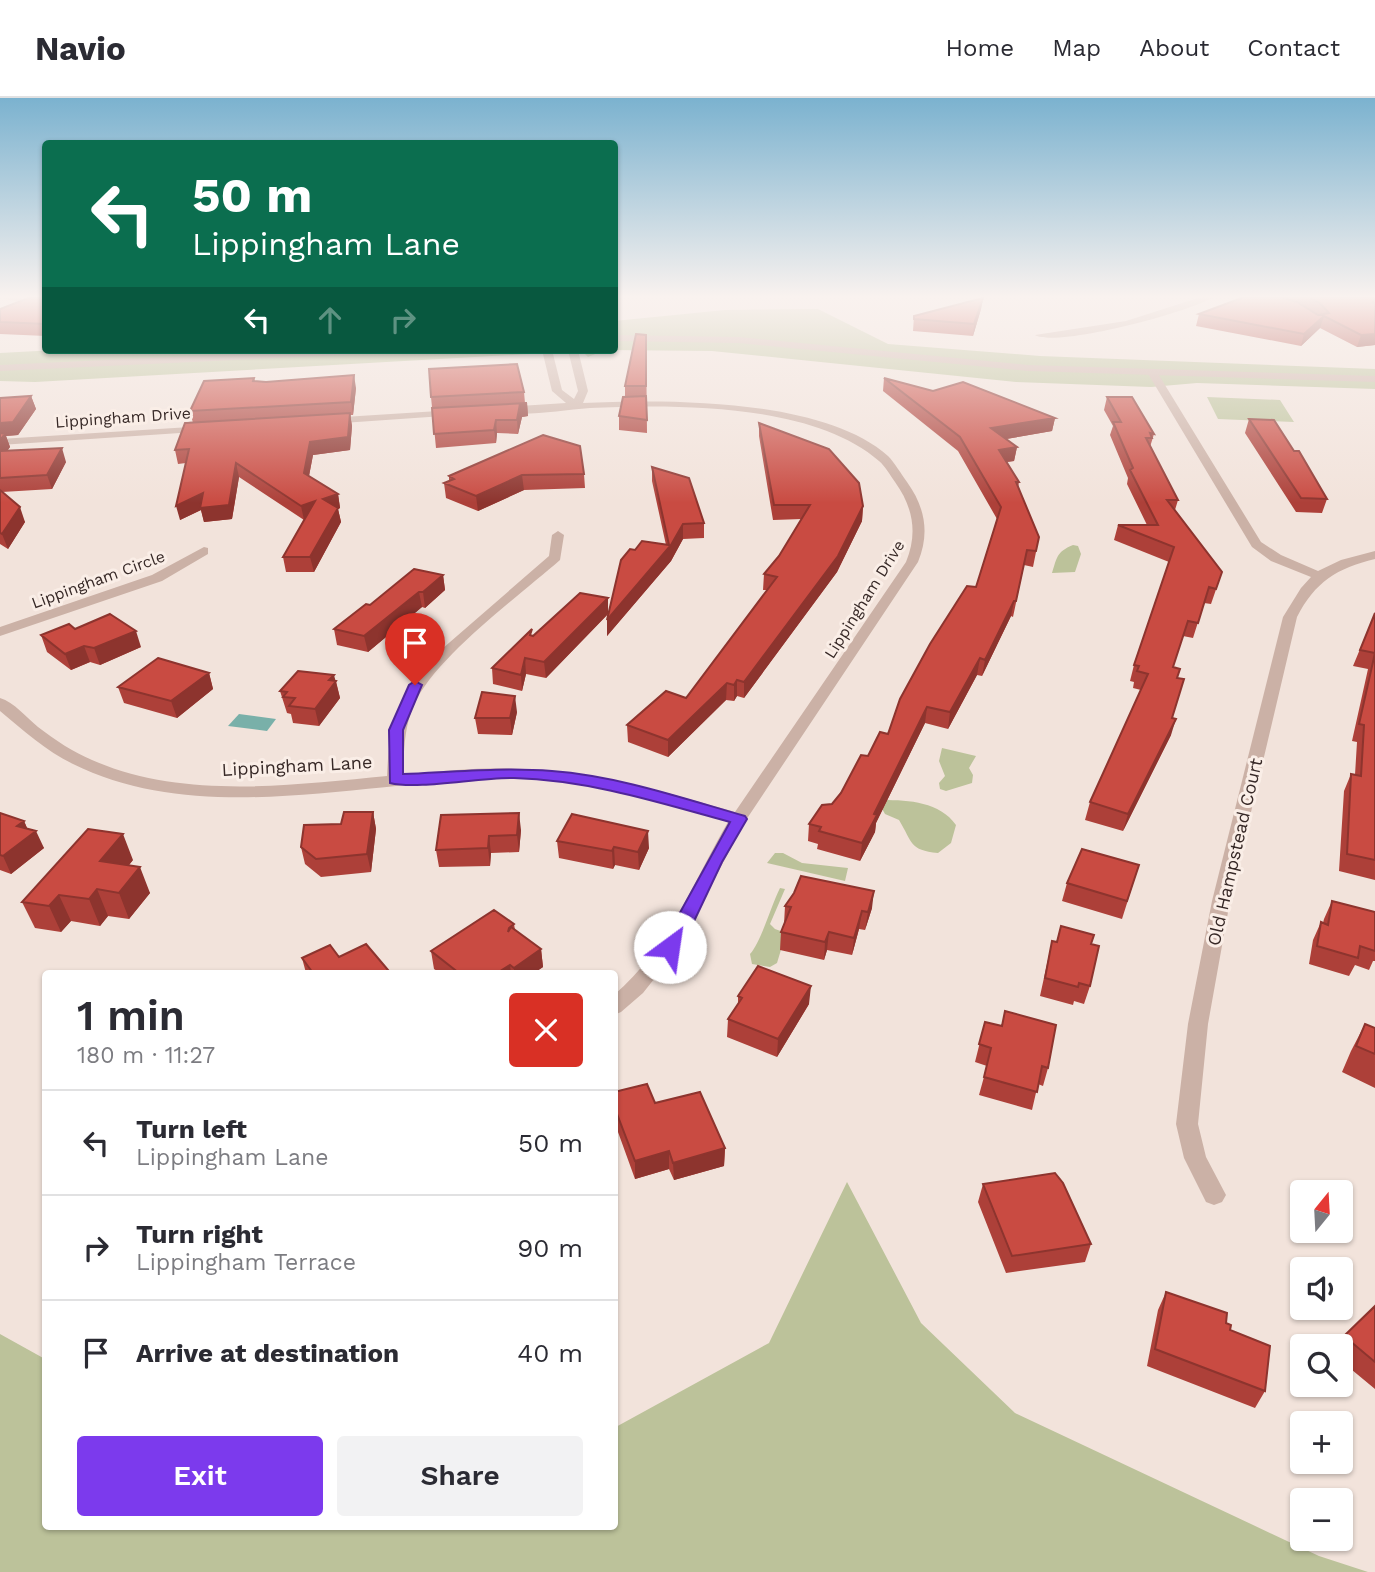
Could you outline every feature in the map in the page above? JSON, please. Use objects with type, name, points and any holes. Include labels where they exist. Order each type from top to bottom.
[{"type":"street","points":[[0,368],[47,366]]},
{"type":"street","points":[[551,366],[557,391],[576,406],[583,391],[577,366]]},
{"type":"street","points":[[1004,366],[1375,379]]},
{"type":"street","points":[[1152,372],[1256,544],[1276,558],[1317,575],[1345,563],[1375,555]]},
{"type":"street","name":"Lippingham Drive","points":[[488,411],[647,403],[719,407],[779,416],[835,430],[886,459],[904,481],[919,515],[920,540],[912,562],[739,819],[714,862],[680,934],[651,972],[618,1003]]},
{"type":"street","points":[[319,422],[473,412]]},
{"type":"street","name":"Lippingham Drive","points":[[0,442],[220,428]]},
{"type":"street","points":[[395,779],[396,730],[415,685],[432,665],[555,557],[558,536]]},
{"type":"street","name":"Lippingham Circle","points":[[0,632],[147,582],[181,566],[204,551]]},
{"type":"street","name":"Old Hampstead Court","points":[[1214,1195],[1195,1158],[1187,1124],[1198,1024],[1221,901],[1290,617],[1304,590],[1317,575]]},
{"type":"street","name":"Lippingham Lane","points":[[0,703],[68,756],[125,778],[164,786],[198,790],[273,789],[511,773],[555,775],[623,787],[739,819]]},
{"type":"green space","points":[[0,366],[321,366],[35,382],[0,381]]},
{"type":"green space","points":[[857,366],[1292,366],[1375,369],[1375,389],[1197,383],[1151,387],[1016,382]]},
{"type":"green space","points":[[1207,397],[1280,400],[1294,422],[1218,419]]},
{"type":"green space","points":[[1073,545],[1078,546],[1081,554],[1075,572],[1052,573],[1060,553]]},
{"type":"green space","points":[[942,748],[976,756],[969,768],[973,775],[972,783],[946,791],[940,789],[939,783],[945,776],[939,761]]},
{"type":"green space","points":[[883,800],[913,802],[942,811],[956,825],[951,843],[938,853],[917,847],[899,820],[885,814],[880,805]]},
{"type":"green space","points":[[775,853],[783,853],[802,863],[848,868],[845,881],[767,863]]},
{"type":"green space","points":[[780,888],[785,889],[770,924],[786,933],[777,963],[770,967],[752,964],[750,954]]},
{"type":"green space","points":[[847,1182],[921,1323],[1015,1413],[1290,1542],[1290,1551],[1308,1551],[1368,1572],[0,1572],[0,1334],[42,1357],[42,1530],[618,1530],[618,1426],[769,1343]]},
{"type":"water","points":[[239,714],[276,719],[267,731],[228,726]]},
{"type":"building","points":[[517,366],[524,392],[431,397],[429,369]]},
{"type":"building","points":[[629,366],[646,366],[646,386],[625,386]]},
{"type":"building","points":[[354,375],[351,402],[190,411],[204,381],[254,378],[253,381],[266,382]]},
{"type":"building","points":[[884,378],[933,391],[963,382],[1055,418],[991,428],[1017,447],[999,450],[1019,482],[1016,482],[1039,537],[1036,551],[1027,550],[1016,601],[985,660],[980,658],[950,712],[927,707],[862,843],[819,831],[821,827],[809,824],[822,805],[832,804],[841,793],[861,755],[868,756],[880,732],[888,734],[900,699],[930,644],[967,586],[976,587],[1001,507],[960,437]]},
{"type":"building","points":[[31,396],[13,422],[0,423],[0,398]]},
{"type":"building","points":[[646,396],[647,420],[619,416],[623,397]]},
{"type":"building","points":[[1107,397],[1132,397],[1154,434],[1150,433],[1152,438],[1146,438],[1178,500],[1167,500],[1222,572],[1216,589],[1209,587],[1198,623],[1188,621],[1173,667],[1180,669],[1177,678],[1184,679],[1172,718],[1176,719],[1128,814],[1090,802],[1148,674],[1137,671],[1139,666],[1134,665],[1174,547],[1118,525],[1158,525],[1130,470],[1133,468],[1113,422],[1121,422]]},
{"type":"building","points":[[527,403],[520,404],[517,420],[496,420],[494,430],[434,434],[432,408]]},
{"type":"building","points":[[350,413],[348,437],[310,442],[304,473],[338,494],[323,499],[338,508],[310,557],[283,557],[315,501],[301,506],[236,463],[229,505],[200,508],[203,493],[176,506],[189,449],[175,450],[185,423]]},
{"type":"building","points":[[1249,419],[1274,420],[1294,451],[1299,451],[1327,499],[1301,498]]},
{"type":"building","points":[[759,423],[829,449],[859,483],[863,506],[838,556],[744,682],[737,680],[734,685],[727,683],[668,740],[627,725],[666,691],[686,698],[777,577],[764,574],[779,556],[810,505],[774,505]]},
{"type":"building","points":[[543,435],[580,446],[584,474],[522,475],[476,496],[444,483],[454,479],[449,476]]},
{"type":"building","points":[[62,448],[47,475],[0,478],[0,451]]},
{"type":"building","points":[[652,467],[689,478],[704,523],[683,524],[671,545],[607,620],[621,560],[630,549],[635,550],[642,541],[669,545]]},
{"type":"building","points":[[0,490],[20,507],[2,534],[0,533]]},
{"type":"building","points":[[414,569],[443,575],[364,636],[334,629],[366,604],[370,605]]},
{"type":"building","points":[[580,593],[608,598],[544,662],[525,658],[521,675],[492,668],[532,629],[530,635],[533,636]]},
{"type":"building","points":[[1375,613],[1375,653],[1360,650]]},
{"type":"building","points":[[110,614],[136,631],[94,648],[84,646],[65,654],[41,635],[69,624],[75,629]]},
{"type":"building","points":[[1375,653],[1375,860],[1347,854],[1351,774],[1361,776],[1364,725],[1359,724]]},
{"type":"building","points":[[158,658],[209,673],[171,701],[118,687]]},
{"type":"building","points":[[298,671],[334,675],[329,680],[336,681],[315,709],[289,706],[295,698],[283,697],[287,692],[280,691]]},
{"type":"building","points":[[482,692],[515,696],[510,718],[475,718]]},
{"type":"building","points":[[344,812],[373,812],[367,854],[316,859],[301,847],[304,825],[341,824]]},
{"type":"building","points":[[0,813],[24,821],[17,826],[36,831],[3,856],[0,855]]},
{"type":"building","points":[[519,813],[517,835],[489,836],[488,848],[436,850],[441,815]]},
{"type":"building","points":[[572,814],[648,831],[638,852],[614,847],[612,851],[557,841]]},
{"type":"building","points":[[88,829],[123,834],[100,861],[140,867],[119,893],[97,889],[89,899],[59,895],[49,906],[22,902]]},
{"type":"building","points":[[1082,849],[1139,865],[1127,901],[1067,883]]},
{"type":"building","points":[[801,876],[874,891],[868,912],[862,911],[854,938],[829,932],[825,942],[781,932],[791,907],[785,906]]},
{"type":"building","points":[[1332,901],[1375,912],[1375,951],[1360,946],[1358,958],[1317,946],[1321,922],[1328,925]]},
{"type":"building","points":[[494,910],[514,924],[509,928],[508,932],[511,927],[541,949],[514,968],[510,965],[502,970],[455,970],[431,951]]},
{"type":"building","points":[[1061,926],[1094,935],[1091,944],[1099,946],[1090,986],[1079,983],[1078,987],[1045,978],[1052,941],[1057,942]]},
{"type":"building","points":[[366,944],[388,970],[311,970],[302,958],[330,945],[339,957]]},
{"type":"building","points":[[758,966],[811,986],[778,1039],[728,1019],[742,998],[738,996]]},
{"type":"building","points":[[1005,1011],[1056,1025],[1048,1068],[1042,1066],[1037,1092],[984,1077],[991,1048],[979,1044],[985,1022],[1002,1026]]},
{"type":"building","points":[[1365,1024],[1375,1028],[1375,1054],[1356,1046]]},
{"type":"building","points":[[647,1084],[655,1103],[700,1092],[725,1148],[673,1163],[669,1151],[635,1161],[618,1116],[618,1091]]},
{"type":"building","points":[[1055,1173],[1063,1183],[1091,1244],[1012,1256],[983,1184]]},
{"type":"building","points":[[1166,1292],[1227,1313],[1226,1323],[1231,1325],[1230,1330],[1270,1346],[1265,1391],[1155,1349]]},
{"type":"building","points":[[1375,1306],[1375,1362],[1353,1344],[1353,1334],[1346,1334]]},
{"type":"route","points":[[415,685],[396,730],[395,779],[511,773],[555,775],[598,781],[739,819],[714,862],[680,934],[670,947]]}]
